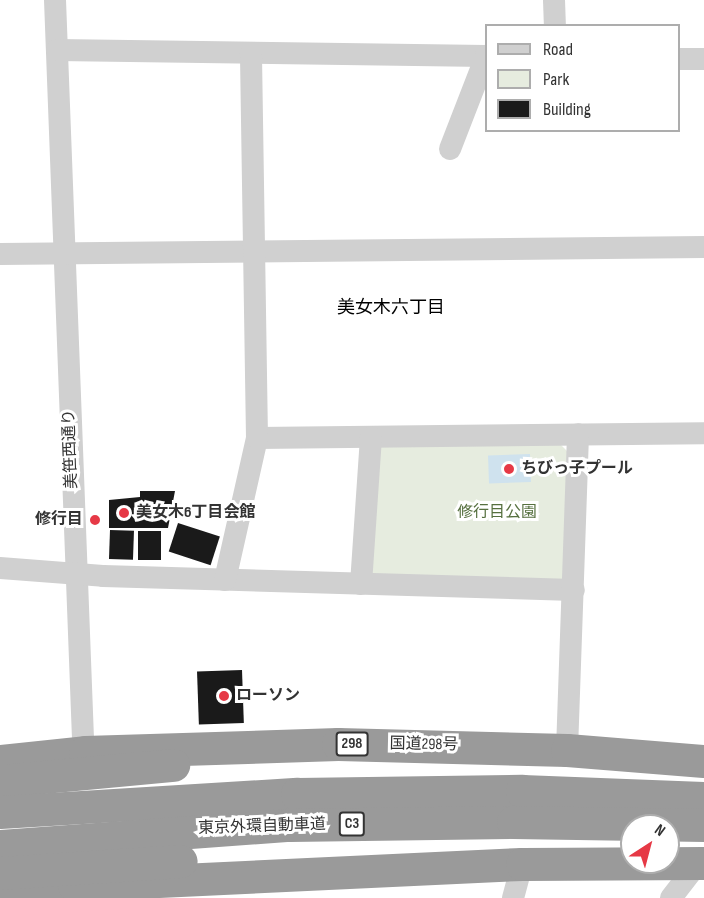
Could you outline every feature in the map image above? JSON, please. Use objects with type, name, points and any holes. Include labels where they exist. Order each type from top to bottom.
[{"type":"highway","name":"国道298号","points":[[0,761],[85,752],[338,744],[567,750],[704,762]]},
{"type":"highway","points":[[0,782],[173,765],[438,761],[537,766],[704,782]]},
{"type":"highway","name":"東京外環自動車道","points":[[0,812],[297,794],[522,791],[704,798]]},
{"type":"highway","name":"東京外環自動車道","points":[[0,846],[175,830],[289,825],[513,822],[704,825]]},
{"type":"highway","points":[[0,873],[400,853],[620,848]]},
{"type":"highway","points":[[680,852],[702,858]]},
{"type":"highway","points":[[0,892],[73,891],[522,864],[702,858]]},
{"type":"street","name":"美笹西通り","points":[[55,0],[66,255],[75,574],[85,752],[73,891]]},
{"type":"street","points":[[554,0],[555,24]]},
{"type":"street","points":[[57,50],[485,56]]},
{"type":"street","points":[[225,580],[257,438],[251,53]]},
{"type":"street","points":[[450,149],[485,59]]},
{"type":"street","points":[[680,59],[704,59]]},
{"type":"street","points":[[0,254],[704,247]]},
{"type":"street","points":[[257,438],[704,433]]},
{"type":"street","points":[[567,750],[578,435]]},
{"type":"street","points":[[361,584],[371,437]]},
{"type":"street","points":[[0,568],[75,574],[225,580],[574,590]]},
{"type":"street","points":[[671,898],[702,858]]},
{"type":"street","points":[[513,898],[522,864]]},
{"type":"green space","name":"修行目公園","points":[[559,443],[567,451],[564,576],[557,585],[373,575],[368,570],[378,452],[382,445]]},
{"type":"water","name":"ちびっ子プール","points":[[530,454],[531,482],[489,483],[488,455]]},
{"type":"building","points":[[140,491],[175,491],[168,528],[109,528],[109,500],[140,497]]},
{"type":"building","points":[[178,523],[220,537],[211,565],[169,552]]},
{"type":"building","points":[[110,530],[134,531],[133,560],[109,559]]},
{"type":"building","points":[[138,531],[161,531],[161,560],[138,560]]},
{"type":"building","points":[[242,670],[244,723],[199,725],[197,672]]},
{"type":"place","name":"ちびっ子プール","points":[[509,469]]},
{"type":"place","name":"美女木6丁目会館","points":[[124,513]]},
{"type":"place","name":"修行目","points":[[95,520]]},
{"type":"place","name":"ローソン","points":[[224,696]]},
{"type":"district","name":"美女木六丁目","points":[[391,308]]}]
